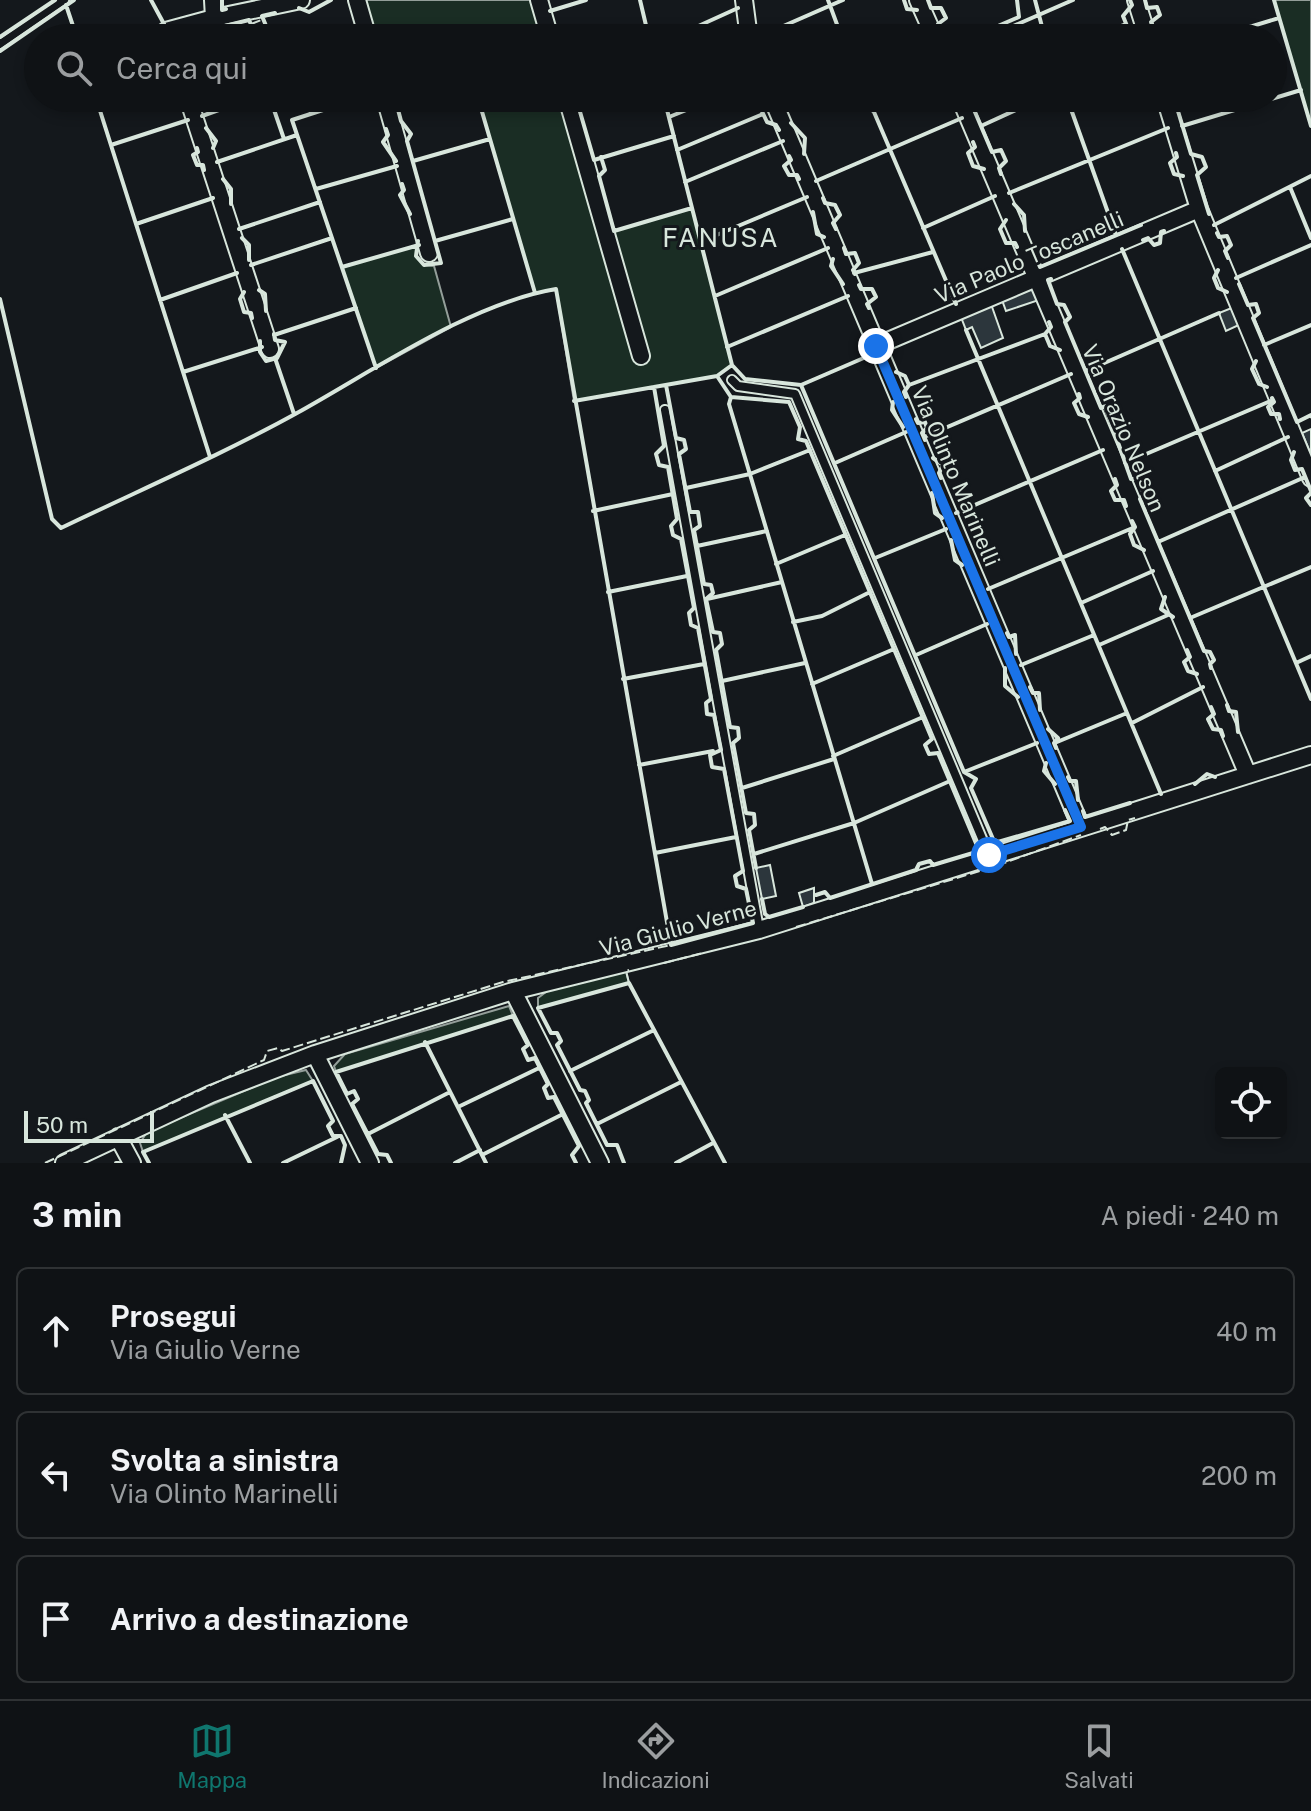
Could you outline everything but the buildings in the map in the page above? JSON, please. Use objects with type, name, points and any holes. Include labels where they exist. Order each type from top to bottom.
[{"type":"street","points":[[213,0],[214,18]]},
{"type":"street","points":[[192,24],[301,0]]},
{"type":"street","points":[[357,0],[364,24]]},
{"type":"street","points":[[539,0],[546,24]]},
{"type":"street","points":[[744,0],[747,24]]},
{"type":"street","points":[[918,0],[929,24]]},
{"type":"street","points":[[1136,0],[1144,24]]},
{"type":"street","points":[[193,112],[270,349]]},
{"type":"street","points":[[389,112],[429,253]]},
{"type":"street","points":[[571,112],[641,356]]},
{"type":"street","name":"Via Olinto Marinelli","points":[[778,112],[1081,827]]},
{"type":"street","name":"Via Orazio Nelson","points":[[966,112],[1248,775]]},
{"type":"street","points":[[1169,112],[1199,209],[1311,478]]},
{"type":"street","name":"Via Paolo Toscanelli","points":[[876,346],[1199,209]]},
{"type":"street","name":"Via Giulio Verne","points":[[64,1163],[315,1054],[513,991],[759,930],[1311,755]]},
{"type":"street","points":[[513,991],[600,1163]]},
{"type":"street","points":[[315,1054],[370,1163]]},
{"type":"street","points":[[118,1137],[132,1163]]},
{"type":"lane","points":[[29,24],[64,0]]},
{"type":"lane","points":[[0,44],[24,28]]},
{"type":"lane","points":[[732,380],[738,386],[795,394],[989,855]]},
{"type":"lane","points":[[665,410],[759,930]]},
{"type":"green space","points":[[365,0],[534,0],[541,24],[373,24]]},
{"type":"green space","points":[[1274,0],[1311,0],[1311,126],[1287,44],[1287,24],[1281,24]]},
{"type":"green space","points":[[482,112],[566,112],[636,363],[646,361],[611,235],[614,231],[692,208],[732,365],[717,376],[574,401],[556,290],[535,293]]},
{"type":"green space","points":[[419,245],[416,256],[424,265],[434,266],[451,327],[376,368],[342,267]]},
{"type":"green space","points":[[626,971],[629,983],[538,1008],[538,998],[550,989]]},
{"type":"green space","points":[[509,1006],[513,1016],[336,1072],[334,1066],[345,1054]]},
{"type":"green space","points":[[306,1070],[313,1081],[143,1152],[140,1143],[147,1132],[277,1077]]},
{"type":"fence","points":[[251,24],[264,19]]},
{"type":"fence","points":[[1100,829],[1105,827],[1112,835],[1126,830],[1128,820],[1135,818]]},
{"type":"fence","points":[[796,927],[993,867],[1081,835]]},
{"type":"fence","points":[[45,1163],[264,1060],[267,1051],[278,1048],[282,1051],[503,982],[671,945]]},
{"type":"fence","points":[[664,963],[703,953]]},
{"type":"fence","points":[[629,970],[626,971],[629,983]]},
{"type":"wall","points":[[0,37],[55,0]]},
{"type":"wall","points":[[39,24],[74,0]]},
{"type":"wall","points":[[151,0],[164,24]]},
{"type":"wall","points":[[222,0],[222,10],[226,9]]},
{"type":"wall","points":[[299,8],[309,12],[331,0]]},
{"type":"wall","points":[[550,11],[586,0]]},
{"type":"wall","points":[[640,0],[646,24]]},
{"type":"wall","points":[[828,0],[837,24]]},
{"type":"wall","points":[[788,24],[843,0]]},
{"type":"wall","points":[[904,0],[907,9],[917,10]]},
{"type":"wall","points":[[928,0],[931,8],[941,8],[946,18],[938,24]]},
{"type":"wall","points":[[1003,24],[1019,17],[1017,0]]},
{"type":"wall","points":[[1035,0],[1041,24]]},
{"type":"wall","points":[[1018,24],[1073,0]]},
{"type":"wall","points":[[1126,24],[1123,16],[1132,5],[1130,0]]},
{"type":"wall","points":[[1145,0],[1147,8],[1157,7],[1160,15],[1152,24]]},
{"type":"wall","points":[[1274,0],[1281,24]]},
{"type":"wall","points":[[66,5],[72,24]]},
{"type":"wall","points":[[703,24],[738,8]]},
{"type":"wall","points":[[265,24],[262,16],[275,13]]},
{"type":"wall","points":[[1259,24],[1279,18]]},
{"type":"wall","points":[[233,24],[249,20],[251,24]]},
{"type":"wall","points":[[0,51],[24,34]]},
{"type":"wall","points":[[1287,44],[1311,126]]},
{"type":"wall","points":[[1287,94],[1301,90]]},
{"type":"wall","points":[[100,112],[210,457]]},
{"type":"wall","points":[[202,116],[213,112]]},
{"type":"wall","points":[[275,112],[284,139]]},
{"type":"wall","points":[[317,112],[292,120],[376,368]]},
{"type":"wall","points":[[399,112],[411,134],[407,141],[441,263],[424,265],[416,256],[418,241]]},
{"type":"wall","points":[[482,112],[535,293]]},
{"type":"wall","points":[[580,112],[594,160],[674,136]]},
{"type":"wall","points":[[668,112],[732,365],[745,379],[801,385],[964,772],[976,779],[971,788],[993,839],[998,842],[1070,821],[1065,810]]},
{"type":"wall","points":[[669,117],[681,112]]},
{"type":"wall","points":[[762,112],[767,122],[776,125],[779,130]]},
{"type":"wall","points":[[874,112],[956,304]]},
{"type":"wall","points":[[975,112],[992,152],[1001,150],[1006,161],[999,168],[1001,174]]},
{"type":"wall","points":[[981,126],[1012,112]]},
{"type":"wall","points":[[1072,112],[1116,235]]},
{"type":"wall","points":[[1178,112],[1191,154],[1202,157],[1206,167],[1197,175],[1209,214]]},
{"type":"wall","points":[[1182,126],[1228,112]]},
{"type":"wall","points":[[677,150],[763,114]]},
{"type":"wall","points":[[816,181],[962,118]]},
{"type":"wall","points":[[111,145],[188,120]]},
{"type":"wall","points":[[791,123],[805,138],[804,154]]},
{"type":"wall","points":[[206,128],[216,141],[213,148]]},
{"type":"wall","points":[[1009,193],[1168,128]]},
{"type":"wall","points":[[386,129],[388,135],[383,142],[396,161]]},
{"type":"wall","points":[[217,162],[297,135]]},
{"type":"wall","points":[[413,161],[490,139]]},
{"type":"wall","points":[[685,182],[783,141]]},
{"type":"wall","points":[[973,142],[975,147],[968,153],[973,166],[984,169]]},
{"type":"wall","points":[[197,148],[198,152],[193,155],[197,165],[203,165],[204,170]]},
{"type":"wall","points":[[1176,153],[1177,157],[1170,163],[1174,174],[1183,176]]},
{"type":"wall","points":[[789,156],[791,160],[784,166],[789,175],[797,175],[799,179]]},
{"type":"wall","points":[[601,157],[605,170],[599,176],[614,231],[692,208]]},
{"type":"wall","points":[[316,189],[397,166]]},
{"type":"wall","points":[[1214,225],[1311,176]]},
{"type":"wall","points":[[223,179],[231,189],[231,204]]},
{"type":"wall","points":[[402,184],[404,190],[400,195],[410,214]]},
{"type":"wall","points":[[1290,187],[1311,238]]},
{"type":"wall","points":[[923,228],[995,196]]},
{"type":"wall","points":[[700,242],[807,197]]},
{"type":"wall","points":[[136,224],[213,198]]},
{"type":"wall","points":[[823,198],[825,203],[835,205],[840,215],[833,223],[836,229]]},
{"type":"wall","points":[[239,229],[320,202]]},
{"type":"wall","points":[[1014,204],[1024,215],[1025,231]]},
{"type":"wall","points":[[813,212],[817,234],[824,237]]},
{"type":"wall","points":[[435,241],[513,219]]},
{"type":"wall","points":[[1006,220],[1000,229],[1006,243],[1015,243],[1017,247]]},
{"type":"wall","points":[[1037,260],[1040,267],[1141,225]]},
{"type":"wall","points":[[1143,240],[1148,238],[1154,245],[1160,243],[1161,232],[1164,231]]},
{"type":"wall","points":[[1217,233],[1219,237],[1227,236],[1231,245],[1225,251],[1228,258]]},
{"type":"wall","points":[[242,238],[249,245],[249,260]]},
{"type":"wall","points":[[251,265],[332,238]]},
{"type":"wall","points":[[342,267],[419,245]]},
{"type":"wall","points":[[1236,278],[1311,245]]},
{"type":"wall","points":[[715,296],[828,248]]},
{"type":"wall","points":[[844,248],[846,254],[855,253],[859,263],[853,270],[855,274]]},
{"type":"wall","points":[[1122,249],[1311,699]]},
{"type":"wall","points":[[854,273],[933,252]]},
{"type":"wall","points":[[833,259],[831,266],[843,284]]},
{"type":"wall","points":[[1218,270],[1214,278],[1218,288],[1227,292]]},
{"type":"wall","points":[[160,300],[237,273]]},
{"type":"wall","points":[[1051,279],[1048,280],[1057,304],[1064,305],[1070,317],[1065,322],[1101,408],[1105,406],[1131,479],[1138,479],[1144,494],[1140,499],[1204,651],[1210,652],[1214,660],[1211,668]]},
{"type":"wall","points":[[1239,284],[1248,305],[1256,304],[1259,313],[1253,318],[1297,422],[1311,415]]},
{"type":"wall","points":[[859,285],[861,289],[872,289],[876,297],[867,304],[869,308]]},
{"type":"wall","points":[[0,299],[52,519],[61,528],[268,428],[457,323],[490,308],[556,289],[671,945],[753,923],[746,889],[737,886],[735,876],[743,871],[724,769],[712,767],[710,755],[721,750],[714,715],[707,714],[706,703],[711,699],[698,628],[691,625],[689,613],[694,608],[681,539],[673,535],[671,526],[677,519],[668,467],[659,465],[656,454],[664,446],[654,387]]},
{"type":"wall","points":[[259,290],[265,294],[266,311]]},
{"type":"wall","points":[[244,292],[240,299],[244,312],[251,313],[252,318]]},
{"type":"wall","points":[[727,347],[848,296]]},
{"type":"wall","points":[[274,335],[356,308]]},
{"type":"wall","points":[[1086,371],[1219,313]]},
{"type":"wall","points":[[1049,322],[1051,327],[1045,334],[1050,346],[1060,350]]},
{"type":"wall","points":[[1264,345],[1311,325]]},
{"type":"wall","points":[[966,330],[1161,794]]},
{"type":"wall","points":[[260,341],[260,352],[266,361],[277,358],[285,342],[275,340],[274,334]]},
{"type":"wall","points":[[909,385],[1045,334]]},
{"type":"wall","points":[[183,372],[262,347]]},
{"type":"wall","points":[[801,385],[873,354]]},
{"type":"wall","points":[[275,358],[294,414]]},
{"type":"wall","points":[[1256,361],[1252,369],[1259,384],[1267,387]]},
{"type":"wall","points":[[574,401],[717,376],[732,365]]},
{"type":"wall","points":[[896,372],[905,376],[909,385],[904,392],[906,397]]},
{"type":"wall","points":[[924,437],[1071,374]]},
{"type":"wall","points":[[717,376],[731,397],[789,402],[800,427],[798,439],[806,441],[932,739],[925,745],[929,754],[938,753],[978,848],[973,853],[933,865],[930,861],[919,864],[916,870],[830,898],[825,892],[816,895]]},
{"type":"wall","points":[[666,385],[676,438],[684,440],[686,449],[679,454],[690,512],[698,512],[700,526],[694,530],[704,584],[711,585],[713,593],[706,599],[713,632],[720,633],[722,644],[716,650],[730,727],[738,728],[739,738],[733,743],[746,813],[754,814],[755,825],[749,830],[756,868]]},
{"type":"wall","points":[[1079,394],[1080,398],[1074,403],[1079,414],[1088,417]]},
{"type":"wall","points":[[731,397],[729,404],[872,884]]},
{"type":"wall","points":[[1272,398],[1274,402],[1268,407],[1271,414],[1279,414],[1280,419]]},
{"type":"wall","points":[[1125,463],[1273,400]]},
{"type":"wall","points":[[893,402],[892,410],[903,427]]},
{"type":"wall","points":[[916,419],[918,423],[925,422],[927,428],[922,433],[925,440]]},
{"type":"wall","points":[[835,463],[906,432]]},
{"type":"wall","points":[[1215,471],[1288,437]]},
{"type":"wall","points":[[686,488],[750,474],[810,450]]},
{"type":"wall","points":[[956,513],[1103,450]]},
{"type":"wall","points":[[1294,452],[1291,460],[1295,470],[1302,469],[1311,491]]},
{"type":"wall","points":[[933,458],[943,465],[939,473],[941,478]]},
{"type":"wall","points":[[1158,542],[1305,477]]},
{"type":"wall","points":[[1115,479],[1117,485],[1111,491],[1115,500],[1124,500],[1126,506]]},
{"type":"wall","points":[[932,493],[935,513],[942,518]]},
{"type":"wall","points":[[1311,493],[1306,498],[1311,505]]},
{"type":"wall","points":[[593,511],[673,494]]},
{"type":"wall","points":[[1132,521],[1135,527],[1130,534],[1134,545],[1144,550]]},
{"type":"wall","points":[[988,589],[1135,527]]},
{"type":"wall","points":[[875,558],[946,529]]},
{"type":"wall","points":[[697,546],[767,531]]},
{"type":"wall","points":[[776,564],[845,535]]},
{"type":"wall","points":[[951,540],[955,560],[962,565]]},
{"type":"wall","points":[[1190,618],[1311,567]]},
{"type":"wall","points":[[1081,603],[1153,571]]},
{"type":"wall","points":[[608,592],[687,576]]},
{"type":"wall","points":[[707,599],[782,582]]},
{"type":"wall","points":[[793,622],[822,616],[870,592]]},
{"type":"wall","points":[[1165,597],[1161,609],[1173,617]]},
{"type":"wall","points":[[1099,645],[1168,615]]},
{"type":"wall","points":[[916,655],[987,624]]},
{"type":"wall","points":[[1007,633],[1009,637],[1015,635],[1016,654]]},
{"type":"wall","points":[[1021,665],[1094,635]]},
{"type":"wall","points":[[812,684],[894,649]]},
{"type":"wall","points":[[1187,650],[1190,657],[1184,662],[1188,671],[1197,674]]},
{"type":"wall","points":[[1296,663],[1311,656]]},
{"type":"wall","points":[[722,681],[805,663]]},
{"type":"wall","points":[[623,679],[704,664]]},
{"type":"wall","points":[[1005,668],[1005,686],[1018,697]]},
{"type":"wall","points":[[1030,687],[1033,693],[1039,693],[1040,710]]},
{"type":"wall","points":[[1132,723],[1203,687]]},
{"type":"wall","points":[[1227,705],[1229,711],[1236,712],[1238,732]]},
{"type":"wall","points":[[1211,707],[1214,714],[1208,719],[1213,729],[1221,730],[1223,736]]},
{"type":"wall","points":[[1057,742],[1127,713]]},
{"type":"wall","points":[[833,756],[923,717]]},
{"type":"wall","points":[[1048,729],[1058,738],[1054,743],[1056,748]]},
{"type":"wall","points":[[964,772],[1037,743]]},
{"type":"wall","points":[[639,765],[713,751]]},
{"type":"wall","points":[[742,788],[834,759]]},
{"type":"wall","points":[[1046,763],[1044,771],[1055,784]]},
{"type":"wall","points":[[1195,784],[1207,774],[1215,777]]},
{"type":"wall","points":[[1068,777],[1070,781],[1076,781],[1078,800]]},
{"type":"wall","points":[[754,854],[854,823],[950,781]]},
{"type":"wall","points":[[1083,811],[1085,817],[1130,803]]},
{"type":"wall","points":[[655,853],[736,837]]},
{"type":"wall","points":[[762,899],[765,914],[769,917],[803,907]]},
{"type":"wall","points":[[624,1163],[617,1145],[607,1145],[586,1103],[589,1100],[585,1091],[580,1090],[557,1045],[561,1041],[557,1033],[551,1033],[538,1008],[629,983],[725,1163]]},
{"type":"wall","points":[[391,1163],[387,1155],[378,1154],[352,1104],[358,1099],[354,1091],[347,1094],[336,1072],[513,1016],[528,1045],[523,1049],[528,1060],[535,1058],[548,1084],[544,1088],[548,1098],[554,1097],[579,1146],[572,1155],[576,1163]]},
{"type":"wall","points":[[570,1071],[654,1030]]},
{"type":"wall","points":[[425,1042],[486,1163]]},
{"type":"wall","points":[[458,1107],[539,1068]]},
{"type":"wall","points":[[149,1163],[143,1152],[313,1081],[333,1121],[328,1126],[333,1136],[341,1136],[345,1145],[341,1163]]},
{"type":"wall","points":[[597,1124],[681,1082]]},
{"type":"wall","points":[[368,1134],[450,1092]]},
{"type":"wall","points":[[482,1155],[563,1114]]},
{"type":"wall","points":[[225,1115],[250,1163]]},
{"type":"wall","points":[[283,1163],[337,1137]]},
{"type":"wall","points":[[676,1163],[713,1143]]},
{"type":"wall","points":[[455,1163],[480,1150]]},
{"type":"district","name":"FANUSA","points":[[721,238]]},
{"type":"route","points":[[876,346],[1081,827],[989,855]]}]
